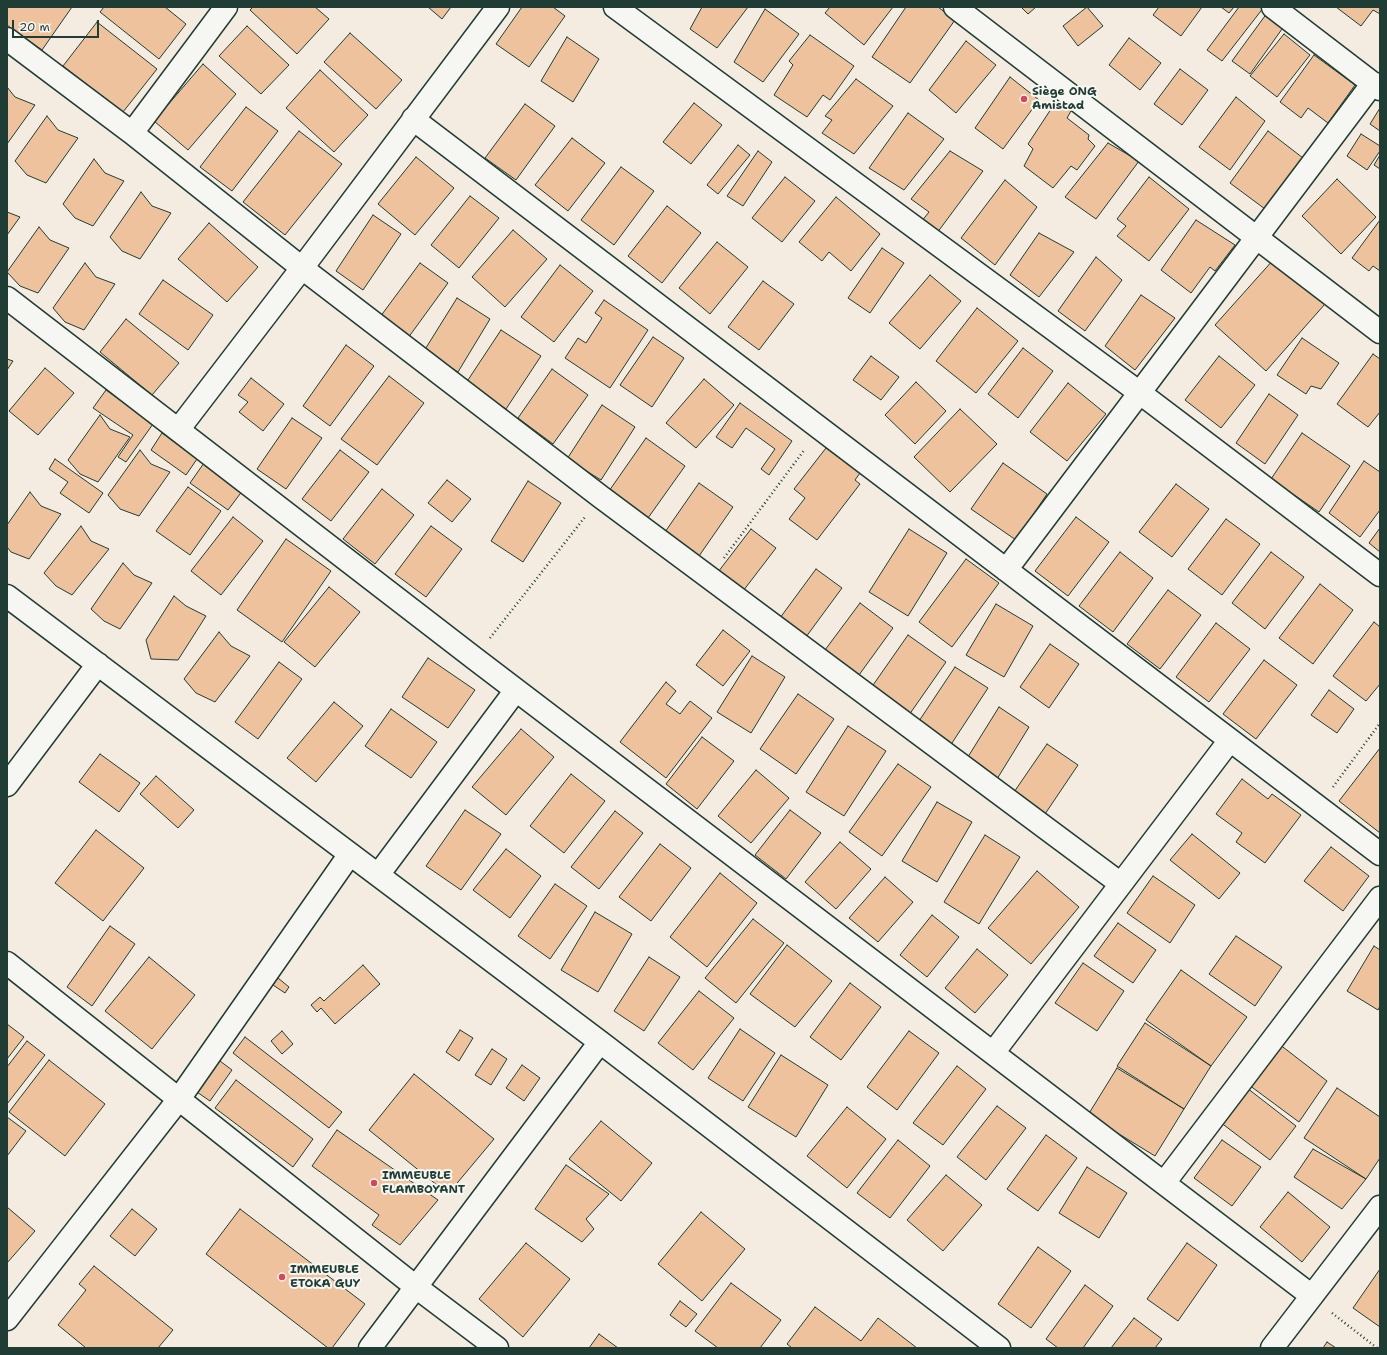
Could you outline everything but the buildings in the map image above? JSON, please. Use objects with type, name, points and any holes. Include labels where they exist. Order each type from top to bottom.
[{"type":"street","points":[[132,133],[226,7]]},
{"type":"street","points":[[178,430],[498,7]]},
{"type":"street","points":[[615,7],[1140,393],[1380,576]]},
{"type":"street","points":[[955,7],[1380,332]]},
{"type":"street","points":[[1006,570],[1257,238],[1377,86],[1272,7]]},
{"type":"street","points":[[7,39],[132,133],[302,268],[601,497],[1121,884]]},
{"type":"street","points":[[413,119],[1380,854]]},
{"type":"street","points":[[7,298],[474,658],[1312,1296]]},
{"type":"street","points":[[7,596],[600,1042],[999,1348]]},
{"type":"street","points":[[7,785],[98,664]]},
{"type":"street","points":[[378,875],[516,690]]},
{"type":"street","points":[[993,1053],[1230,740]]},
{"type":"street","points":[[7,1319],[179,1099],[350,854]]},
{"type":"street","points":[[1164,1183],[1380,898]]},
{"type":"street","points":[[7,963],[416,1287],[497,1348]]},
{"type":"street","points":[[370,1348],[600,1042]]},
{"type":"street","points":[[1272,1348],[1380,1207]]},
{"type":"path","points":[[710,577],[820,429]]},
{"type":"path","points":[[474,658],[601,497]]},
{"type":"path","points":[[1318,807],[1380,723]]},
{"type":"path","points":[[1312,1296],[1377,1348]]},
{"type":"place","name":"Siège ONG Amistad","points":[[1024,99]]},
{"type":"place","name":"IMMEUBLE FLAMBOYANT","points":[[374,1183]]},
{"type":"place","name":"IMMEUBLE ETOKA GUY","points":[[282,1277]]}]
